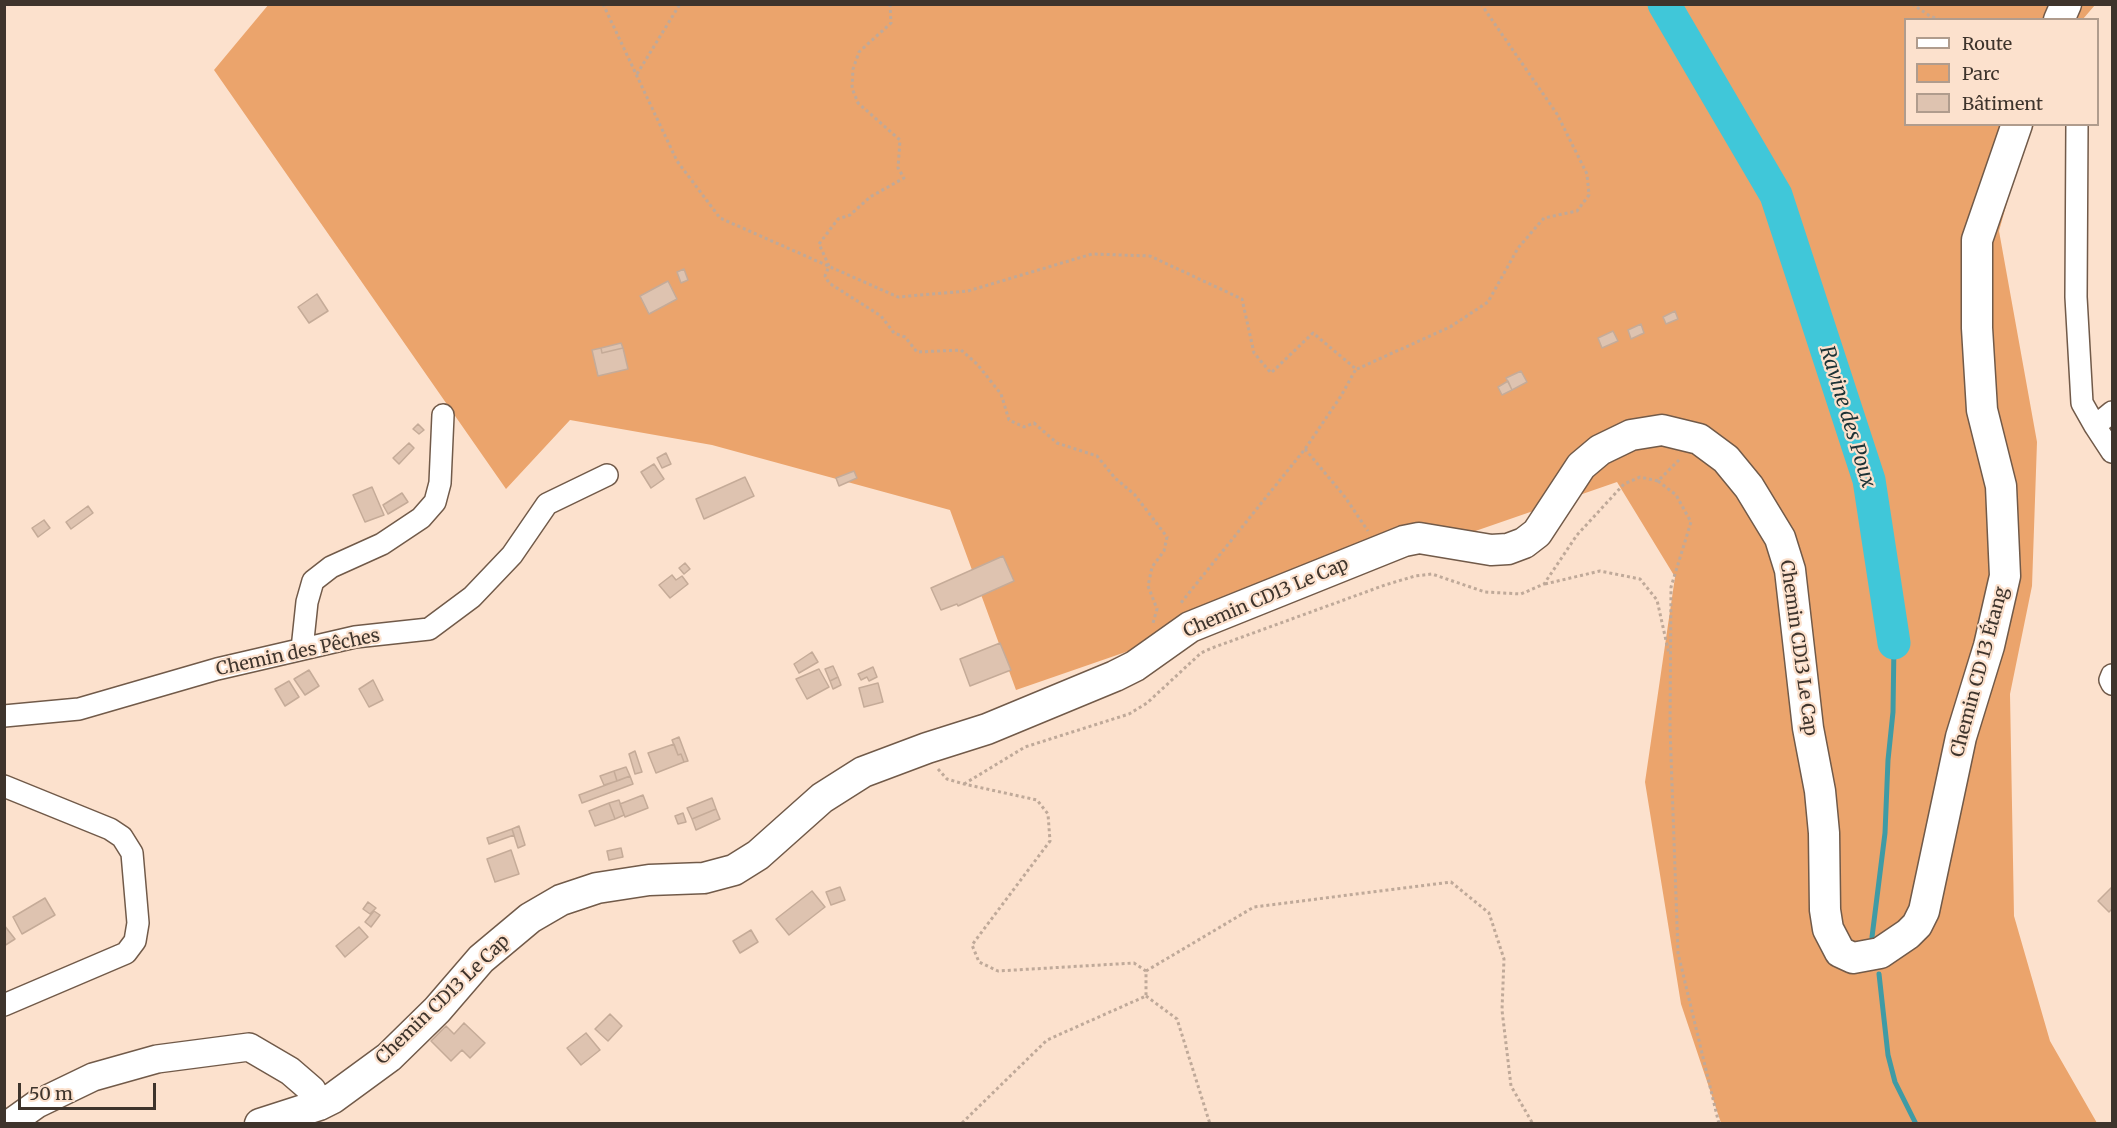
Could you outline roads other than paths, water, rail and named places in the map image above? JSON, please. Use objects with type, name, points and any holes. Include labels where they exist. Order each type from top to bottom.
[{"type":"main road","points":[[2059,18],[2066,4]]},
{"type":"main road","name":"Chemin CD 13 Étang","points":[[1880,953],[1908,934],[1917,925],[1924,911],[1961,737],[1989,646],[2005,576],[2001,486],[1982,410],[1977,328],[1977,240],[2017,126]]},
{"type":"main road","name":"Chemin CD13 Le Cap","points":[[260,1124],[319,1105],[333,1098],[388,1057],[437,1010],[481,959],[530,918],[561,900],[597,888],[649,880],[704,878],[734,870],[758,855],[822,798],[862,772],[987,729],[1115,676],[1135,666],[1166,629],[1404,541],[1419,538],[1491,550],[1508,549],[1524,543],[1537,534],[1581,466],[1600,450],[1630,435],[1662,430],[1699,439],[1726,459],[1749,487],[1780,538],[1790,570],[1808,728],[1820,791],[1824,833],[1825,910],[1828,929],[1840,952],[1846,955],[1859,958],[1880,953]]},
{"type":"street","points":[[2078,126],[2076,297],[2082,403],[2112,452]]},
{"type":"street","points":[[2095,426],[2112,412]]},
{"type":"street","points":[[302,650],[307,602],[313,580],[331,567],[382,544],[421,518],[435,502],[440,483],[443,415]]},
{"type":"street","name":"Chemin des Pêches","points":[[4,717],[79,709],[217,669],[355,637],[429,629],[472,597],[504,563],[547,504],[607,475]]},
{"type":"street","points":[[2112,675],[2110,680],[2112,684]]},
{"type":"street","points":[[4,786],[110,829],[122,837],[132,853],[138,923],[135,940],[126,953],[4,1005]]},
{"type":"street","points":[[9,1124],[37,1104],[93,1077],[156,1059],[249,1047],[290,1071],[312,1090],[319,1105]]},
{"type":"waterway","name":"Ravine des Poux","points":[[1664,4],[1776,195],[1869,480],[1894,643]]},
{"type":"waterway","name":"Ravine des Poux","points":[[1872,937],[1885,833],[1888,760],[1893,712],[1894,643]]},
{"type":"waterway","name":"Ravine des Poux","points":[[1879,974],[1888,1055],[1895,1082],[1916,1124]]}]
